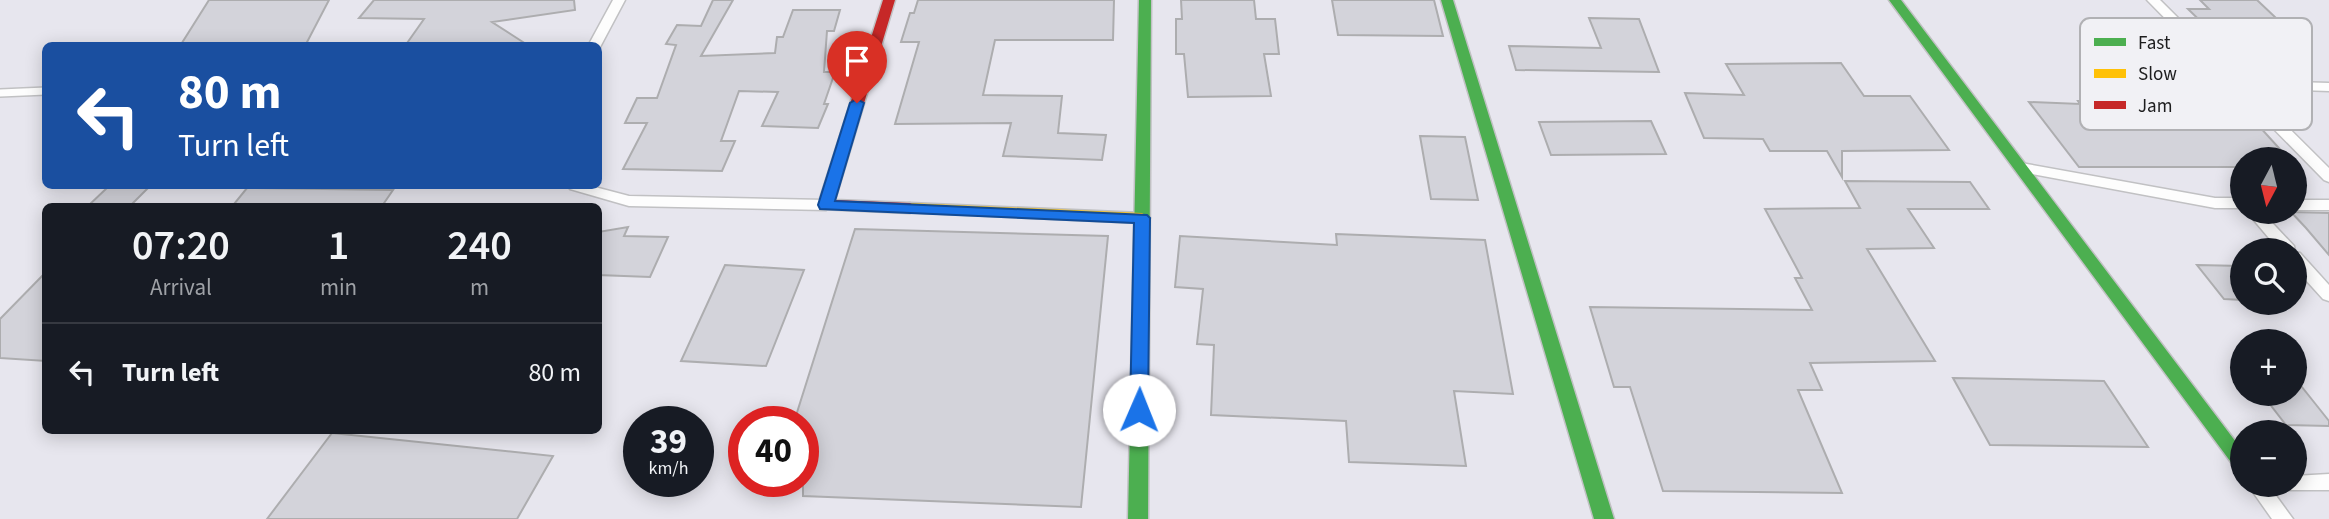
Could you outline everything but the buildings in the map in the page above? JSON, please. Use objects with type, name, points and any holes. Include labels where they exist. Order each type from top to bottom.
[{"type":"street","points":[[596,42],[619,0]]},
{"type":"street","points":[[826,205],[889,0]]},
{"type":"street","points":[[1138,519],[1145,0]]},
{"type":"street","points":[[1447,0],[1604,519]]},
{"type":"street","points":[[1895,0],[2230,448]]},
{"type":"street","points":[[2153,0],[2171,18]]},
{"type":"street","points":[[2282,130],[2329,177]]},
{"type":"street","points":[[2021,168],[2215,203],[2230,203]]},
{"type":"street","points":[[586,189],[629,201],[826,205],[1142,218]]},
{"type":"street","points":[[2307,205],[2329,205]]},
{"type":"street","points":[[2265,224],[2277,238]]},
{"type":"street","points":[[2307,271],[2329,295]]},
{"type":"street","points":[[2307,483],[2329,482]]},
{"type":"street","points":[[2267,497],[2283,519]]},
{"type":"lane","points":[[0,93],[42,91]]},
{"type":"shaded area","points":[[0,0],[2329,0],[2329,519],[0,519]]},
{"type":"traffic: fast","points":[[1138,519],[1145,0]]},
{"type":"traffic: fast","points":[[1447,0],[1604,519]]},
{"type":"traffic: fast","points":[[1895,0],[2230,448]]},
{"type":"traffic: slow","points":[[910,208],[1142,218]]},
{"type":"traffic: jam","points":[[889,0],[826,205],[910,208]]},
{"type":"route","points":[[857,103],[826,205],[1142,218],[1139,410]]}]
